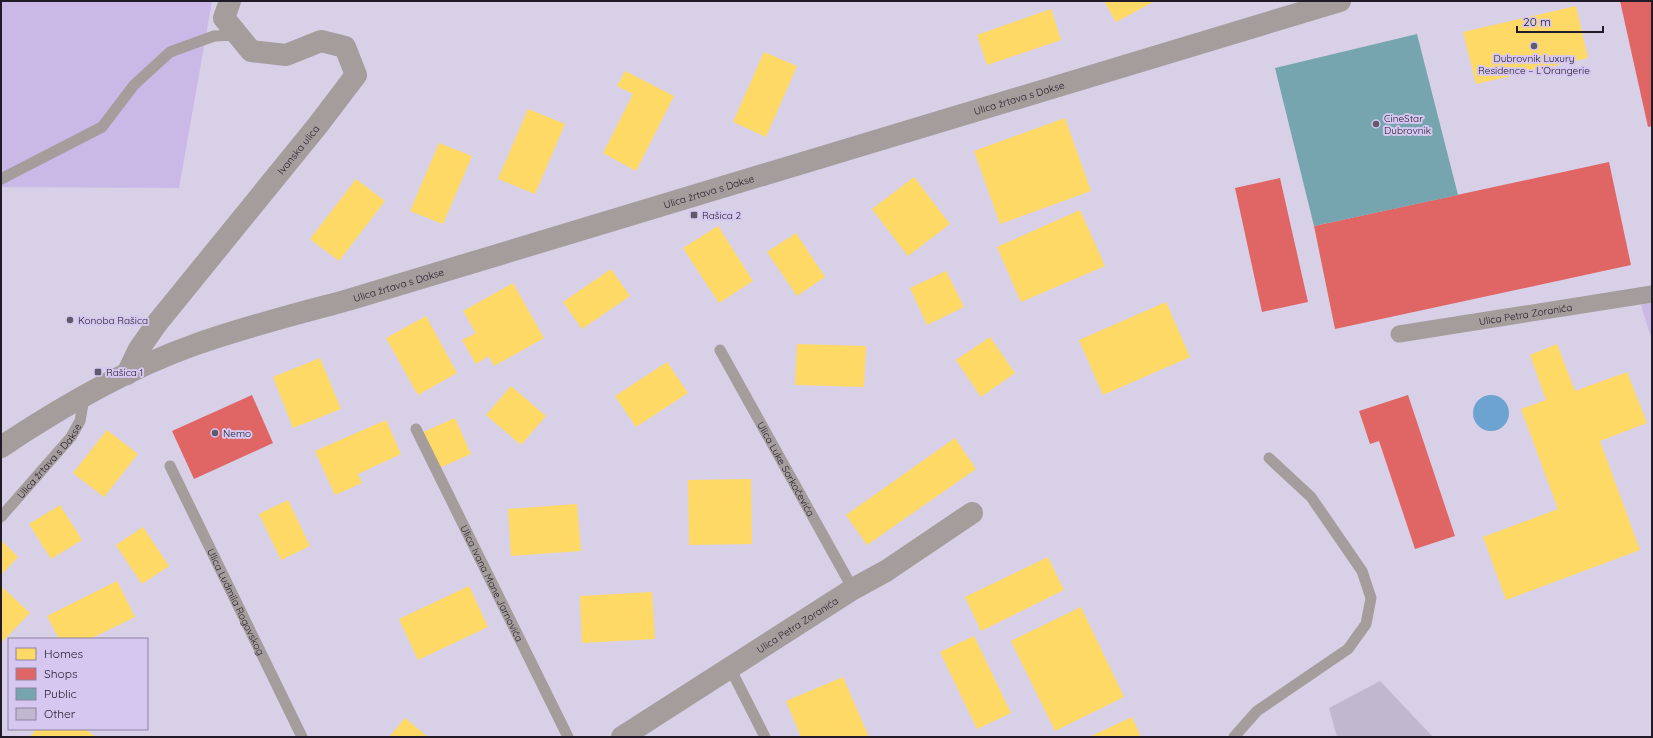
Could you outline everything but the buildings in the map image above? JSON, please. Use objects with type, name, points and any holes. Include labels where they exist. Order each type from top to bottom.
[{"type":"street","name":"Ivanska ulica","points":[[127,374],[139,349],[158,322],[318,125],[356,75],[345,46],[321,41],[286,55],[251,51],[224,18],[230,1]]},
{"type":"street","name":"Ulica žrtava s Dakse","points":[[1,447],[26,430],[127,374],[192,346],[260,323],[355,298],[1340,1]]},
{"type":"street","name":"Ulica Petra Zoranića","points":[[1398,334],[1652,294]]},
{"type":"street","name":"Ulica Petra Zoranića","points":[[622,737],[853,589],[886,571],[972,513]]},
{"type":"lane","points":[[1,179],[102,127],[134,86],[170,52],[214,36],[238,35]]},
{"type":"lane","name":"Ulica Luke Sorkočevića","points":[[720,350],[853,589]]},
{"type":"lane","name":"Ulica žrtava s Dakse","points":[[1,517],[71,437],[80,421],[84,398]]},
{"type":"lane","name":"Ulica Ivana Mane Jarnovića","points":[[416,429],[568,737]]},
{"type":"lane","points":[[1234,737],[1257,711],[1348,649],[1366,624],[1371,598],[1362,571],[1311,497],[1270,458]]},
{"type":"lane","name":"Ulica Ludmila Rogovskog","points":[[170,466],[302,737]]},
{"type":"lane","points":[[730,668],[765,737]]},
{"type":"shaded area","points":[[1,1],[212,1],[179,188],[1,187]]},
{"type":"shaded area","points":[[1652,302],[1652,341],[1641,305]]},
{"type":"water","points":[[1495,395],[1504,400],[1508,406],[1508,420],[1504,426],[1495,431],[1487,431],[1478,426],[1474,420],[1473,409],[1478,400],[1484,396]]},
{"type":"place","name":"Dubrovnik Luxury Residence – L’Orangerie","points":[[1534,46]]},
{"type":"place","name":"CineStar Dubrovnik","points":[[1376,124]]},
{"type":"place","name":"Rašica 2","points":[[694,215]]},
{"type":"place","name":"Konoba Rašica","points":[[70,320]]},
{"type":"place","name":"Rašica 1","points":[[98,372]]},
{"type":"place","name":"Nemo","points":[[215,433]]}]
